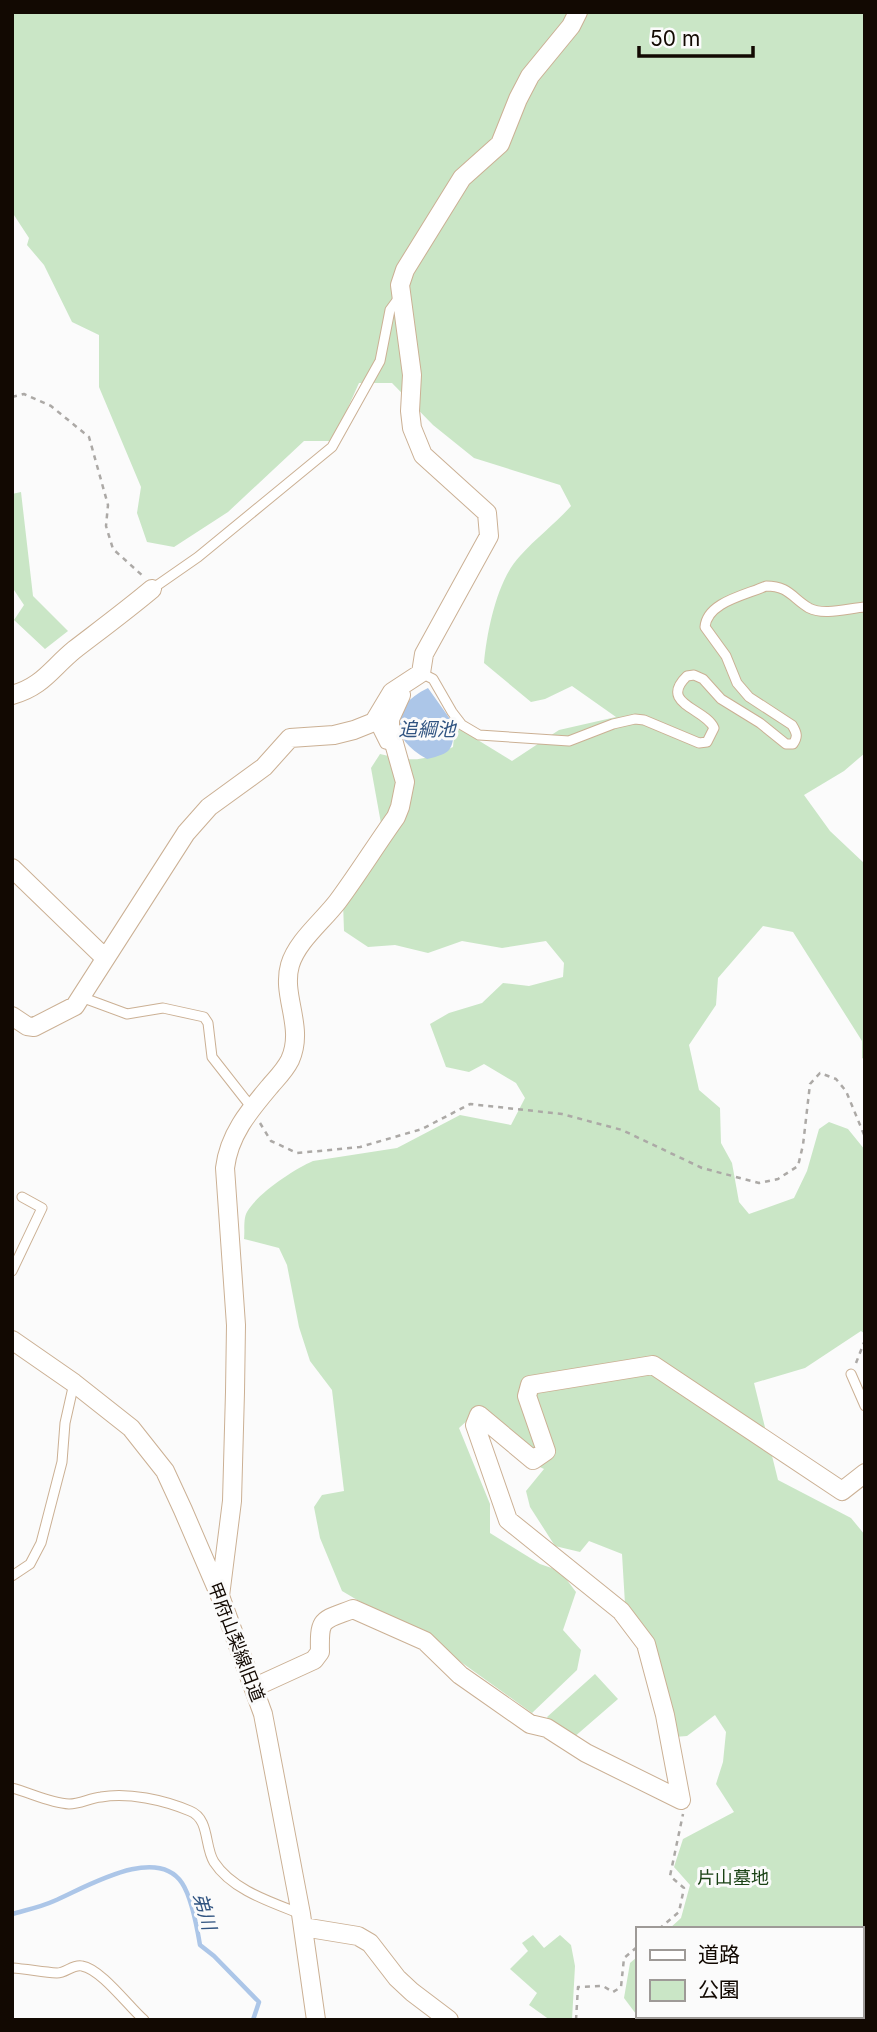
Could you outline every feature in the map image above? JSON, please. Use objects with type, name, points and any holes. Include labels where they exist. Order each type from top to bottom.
[{"type":"street","points":[[12,1016],[27,1026],[34,1027],[75,1006],[186,833],[209,807],[264,767],[290,738],[334,735],[374,722],[392,692],[421,673],[424,654],[489,536],[487,513],[423,455],[417,444],[410,411],[412,376],[401,285],[405,270],[462,178],[500,144],[530,76],[571,26],[578,12]]},
{"type":"street","points":[[12,695],[32,689],[62,660],[152,589]]},
{"type":"street","points":[[220,1596],[232,1501],[236,1379],[236,1325],[226,1153],[234,1133],[286,1067],[292,1054],[296,1041],[288,975],[291,962],[337,902],[396,817],[400,807],[405,782],[390,729],[390,719],[405,685]]},
{"type":"street","points":[[13,870],[105,958]]},
{"type":"street","name":"甲府山梨線旧道","points":[[12,1340],[122,1420],[165,1471],[220,1596],[263,1714],[283,1808],[316,2020]]},
{"type":"street","points":[[681,1800],[666,1715],[646,1644],[621,1611],[508,1520],[475,1425],[479,1415],[533,1460],[546,1451],[527,1396],[530,1385],[653,1365],[842,1491],[865,1474]]},
{"type":"street","points":[[255,1687],[314,1660],[320,1652],[319,1627],[324,1620],[353,1609],[425,1641],[460,1675],[530,1724],[547,1728],[586,1753],[681,1800]]},
{"type":"street","points":[[302,1921],[358,1936],[370,1943],[412,1993],[449,2020]]},
{"type":"lane","points":[[152,589],[198,557],[332,447],[380,361],[390,310],[402,294]]},
{"type":"lane","points":[[421,673],[433,679],[452,712],[463,725],[479,735],[569,741],[612,724],[635,719],[644,720],[699,743],[707,742],[714,728],[711,721],[683,703],[678,696],[681,682],[687,676],[694,675],[703,679],[721,699],[760,723],[786,744],[793,744],[797,739],[797,732],[792,725],[749,697],[737,683],[726,656],[705,627],[706,619],[713,609],[766,586],[787,590],[810,608],[821,611],[865,607]]},
{"type":"lane","points":[[374,722],[386,744],[395,746]]},
{"type":"lane","points":[[81,997],[127,1014],[163,1008],[204,1017],[208,1023],[212,1057],[252,1108]]},
{"type":"lane","points":[[12,1271],[42,1208],[22,1196]]},
{"type":"lane","points":[[851,1374],[865,1406]]},
{"type":"lane","points":[[12,1576],[30,1564],[41,1543],[62,1462],[65,1423],[74,1383]]},
{"type":"lane","points":[[12,1788],[71,1804],[130,1794],[192,1811],[202,1819],[214,1861],[226,1875],[254,1895],[302,1921]]},
{"type":"lane","points":[[12,1968],[60,1973],[77,1965],[87,1966],[123,1996],[127,2005],[144,2020]]},
{"type":"path","points":[[12,397],[23,394],[51,406],[89,437],[108,505],[106,526],[113,549],[142,573],[152,589]]},
{"type":"path","points":[[252,1108],[271,1141],[297,1153],[360,1147],[422,1129],[470,1104],[562,1114],[622,1130],[702,1168],[760,1183],[778,1179],[798,1166],[810,1084],[820,1073],[835,1079],[846,1091],[865,1137]]},
{"type":"path","points":[[865,1312],[865,1320]]},
{"type":"path","points":[[851,1374],[865,1340]]},
{"type":"path","points":[[661,1927],[679,1912],[684,1888],[670,1876],[684,1816],[681,1800]]},
{"type":"path","points":[[576,2020],[578,1987],[603,1986],[613,1992],[621,1987],[624,1958],[636,1948]]},
{"type":"green space","name":"片山墓地","points":[[12,12],[865,12],[865,753],[844,771],[804,795],[830,831],[865,864],[865,1060],[862,1058],[862,1041],[793,932],[763,926],[718,978],[716,1005],[689,1045],[699,1090],[720,1108],[721,1143],[732,1163],[739,1202],[749,1214],[794,1198],[807,1171],[819,1129],[829,1122],[848,1129],[865,1150],[865,1334],[861,1331],[805,1368],[754,1383],[778,1480],[851,1518],[865,1535],[865,2020],[719,2018],[863,2018],[863,1927],[671,1927],[681,1918],[690,1885],[674,1867],[683,1839],[734,1812],[716,1784],[723,1762],[726,1732],[715,1715],[687,1736],[674,1737],[625,1604],[622,1554],[589,1541],[580,1552],[555,1546],[530,1507],[526,1491],[544,1469],[507,1451],[470,1418],[459,1428],[490,1504],[490,1533],[540,1564],[560,1571],[576,1592],[563,1630],[581,1650],[577,1670],[532,1713],[426,1637],[342,1591],[320,1538],[314,1507],[322,1495],[344,1491],[332,1390],[310,1361],[299,1327],[287,1265],[279,1248],[244,1239],[245,1218],[252,1205],[286,1176],[305,1165],[313,1161],[397,1148],[460,1115],[511,1125],[525,1098],[516,1083],[484,1064],[469,1072],[446,1067],[430,1024],[449,1013],[482,1003],[503,983],[529,986],[563,977],[564,963],[546,941],[502,948],[462,941],[428,953],[395,945],[368,947],[344,931],[343,902],[384,840],[371,768],[380,754],[410,759],[433,756],[453,747],[455,726],[512,761],[559,730],[616,717],[572,686],[545,699],[531,702],[484,663],[491,621],[505,578],[520,556],[571,506],[560,485],[474,458],[433,425],[392,383],[359,383],[333,441],[304,441],[228,512],[174,547],[147,542],[137,513],[141,487],[99,387],[99,335],[72,322],[44,265],[27,245],[29,238],[12,212]]},
{"type":"green space","points":[[21,492],[33,596],[68,631],[45,649],[14,620],[24,605],[12,587],[12,494]]},
{"type":"green space","points":[[595,1674],[618,1699],[573,1738],[555,1727],[547,1717]]},
{"type":"green space","points":[[533,1935],[544,1948],[560,1935],[571,1945],[575,1966],[572,2020],[550,2020],[529,2005],[537,1993],[510,1969],[528,1951],[522,1943]]},
{"type":"green space","points":[[636,1958],[636,2014],[624,1998],[630,1963]]},
{"type":"water","name":"追綱池","points":[[428,688],[455,726],[449,750],[427,759],[405,742],[398,723],[405,705]]},
{"type":"waterway","name":"弟川","points":[[12,1914],[49,1903],[120,1872],[138,1868],[155,1868],[170,1872],[182,1883],[189,1896],[200,1945],[259,2002],[253,2020]]}]
